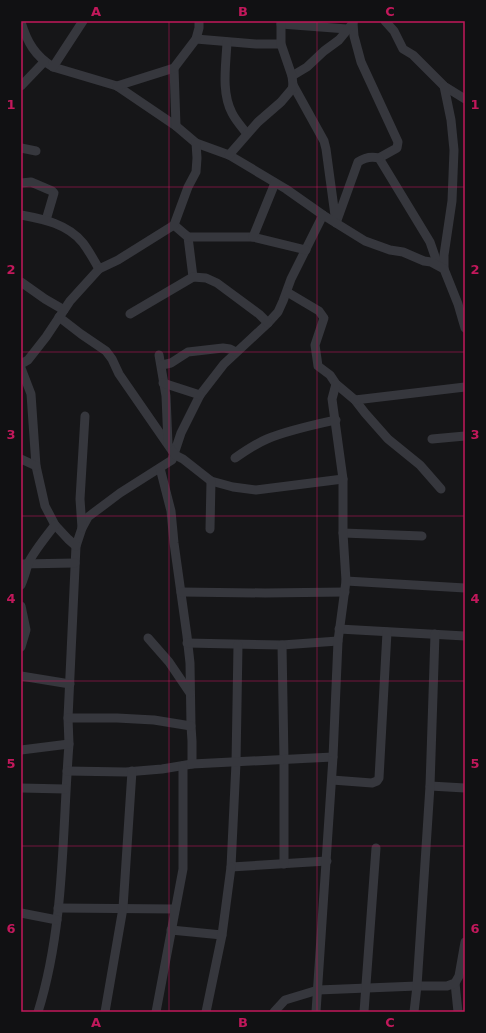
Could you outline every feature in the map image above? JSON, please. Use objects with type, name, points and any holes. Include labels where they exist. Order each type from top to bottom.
[{"type":"street","points":[[53,67],[83,21]]},
{"type":"street","points":[[117,86],[174,68],[196,39],[200,28],[199,21]]},
{"type":"street","points":[[385,21],[394,31],[403,49],[413,55],[444,86],[465,99]]},
{"type":"street","points":[[21,22],[23,41],[44,62],[53,67],[117,86],[176,126],[196,143],[229,155],[365,241],[390,250],[403,252],[441,267]]},
{"type":"street","points":[[336,223],[324,141],[293,81],[281,44],[281,23],[351,24]]},
{"type":"street","points":[[229,155],[270,110],[281,102],[292,89],[293,81],[324,51],[339,40],[351,24]]},
{"type":"street","points":[[336,223],[358,162],[364,158],[379,158],[397,148],[398,142],[361,62],[351,24]]},
{"type":"street","points":[[196,39],[256,44],[281,44]]},
{"type":"street","points":[[227,42],[225,76],[228,99],[232,113],[247,134]]},
{"type":"street","points":[[21,86],[44,62]]},
{"type":"street","points":[[174,68],[176,126]]},
{"type":"street","points":[[441,267],[452,201],[454,150],[451,120],[444,86]]},
{"type":"street","points":[[21,364],[28,360],[81,288],[99,269],[118,260],[174,225],[188,187],[196,172],[196,143]]},
{"type":"street","points":[[21,148],[36,151]]},
{"type":"street","points":[[379,158],[430,242],[458,304],[465,328]]},
{"type":"street","points":[[21,183],[31,182],[54,193],[46,220]]},
{"type":"street","points":[[253,237],[275,183]]},
{"type":"street","points":[[21,215],[46,220],[77,236],[99,269]]},
{"type":"street","points":[[38,1012],[47,982],[57,920],[69,744],[68,718],[76,546],[82,528],[88,517],[103,504],[172,460],[175,455],[181,433],[200,395],[224,364],[278,312],[291,279],[323,215]]},
{"type":"street","points":[[174,225],[188,237],[253,237],[306,250]]},
{"type":"street","points":[[188,237],[193,277]]},
{"type":"street","points":[[130,314],[193,277],[206,278],[217,283],[259,314],[268,323]]},
{"type":"street","points":[[21,282],[45,299],[106,351],[112,359],[119,374],[175,455],[211,481],[232,487],[256,490],[343,479]]},
{"type":"street","points":[[286,292],[320,312],[324,318],[315,345],[318,366],[330,375],[336,384],[355,400],[388,439],[420,464],[440,488]]},
{"type":"street","points":[[162,365],[171,363],[188,352],[223,348],[236,352]]},
{"type":"street","points":[[159,355],[162,365],[166,396],[168,445]]},
{"type":"street","points":[[21,368],[31,394],[33,405],[36,466],[45,506],[55,525],[76,546]]},
{"type":"street","points":[[163,382],[200,395]]},
{"type":"street","points":[[316,1012],[332,780],[338,641],[346,581],[343,533],[343,479],[332,399],[336,384]]},
{"type":"street","points":[[355,400],[465,387]]},
{"type":"street","points":[[82,528],[80,499],[85,416]]},
{"type":"street","points":[[235,458],[251,447],[267,439],[304,427],[336,420]]},
{"type":"street","points":[[432,439],[465,436]]},
{"type":"street","points":[[21,459],[36,466]]},
{"type":"street","points":[[156,1012],[182,869],[187,765],[192,741],[190,726],[190,663],[171,511],[160,468]]},
{"type":"street","points":[[210,529],[211,481]]},
{"type":"street","points":[[21,585],[26,575],[25,564],[55,525]]},
{"type":"street","points":[[343,533],[422,536]]},
{"type":"street","points":[[25,564],[75,563]]},
{"type":"street","points":[[346,581],[465,588]]},
{"type":"street","points":[[181,592],[344,592]]},
{"type":"street","points":[[21,606],[26,630],[21,647]]},
{"type":"street","points":[[339,629],[465,636]]},
{"type":"street","points":[[332,780],[372,783],[379,778],[387,632]]},
{"type":"street","points":[[414,1012],[430,786],[435,634]]},
{"type":"street","points":[[148,638],[169,662],[190,693]]},
{"type":"street","points":[[187,644],[282,645],[338,641]]},
{"type":"street","points":[[206,1012],[222,935],[231,867],[236,763],[238,645]]},
{"type":"street","points":[[282,645],[284,864]]},
{"type":"street","points":[[21,676],[70,684]]},
{"type":"street","points":[[68,718],[154,720],[190,726]]},
{"type":"street","points":[[21,750],[69,744]]},
{"type":"street","points":[[67,771],[132,771],[187,765],[333,757]]},
{"type":"street","points":[[105,1012],[123,908],[132,771]]},
{"type":"street","points":[[430,786],[465,788]]},
{"type":"street","points":[[21,788],[66,789]]},
{"type":"street","points":[[364,1012],[376,848]]},
{"type":"street","points":[[231,867],[327,861]]},
{"type":"street","points":[[58,908],[175,909]]},
{"type":"street","points":[[21,913],[57,920]]},
{"type":"street","points":[[171,930],[222,935]]},
{"type":"street","points":[[458,1012],[456,983],[459,976],[465,942]]},
{"type":"street","points":[[274,1012],[285,1000],[318,990],[447,986],[456,983]]}]
